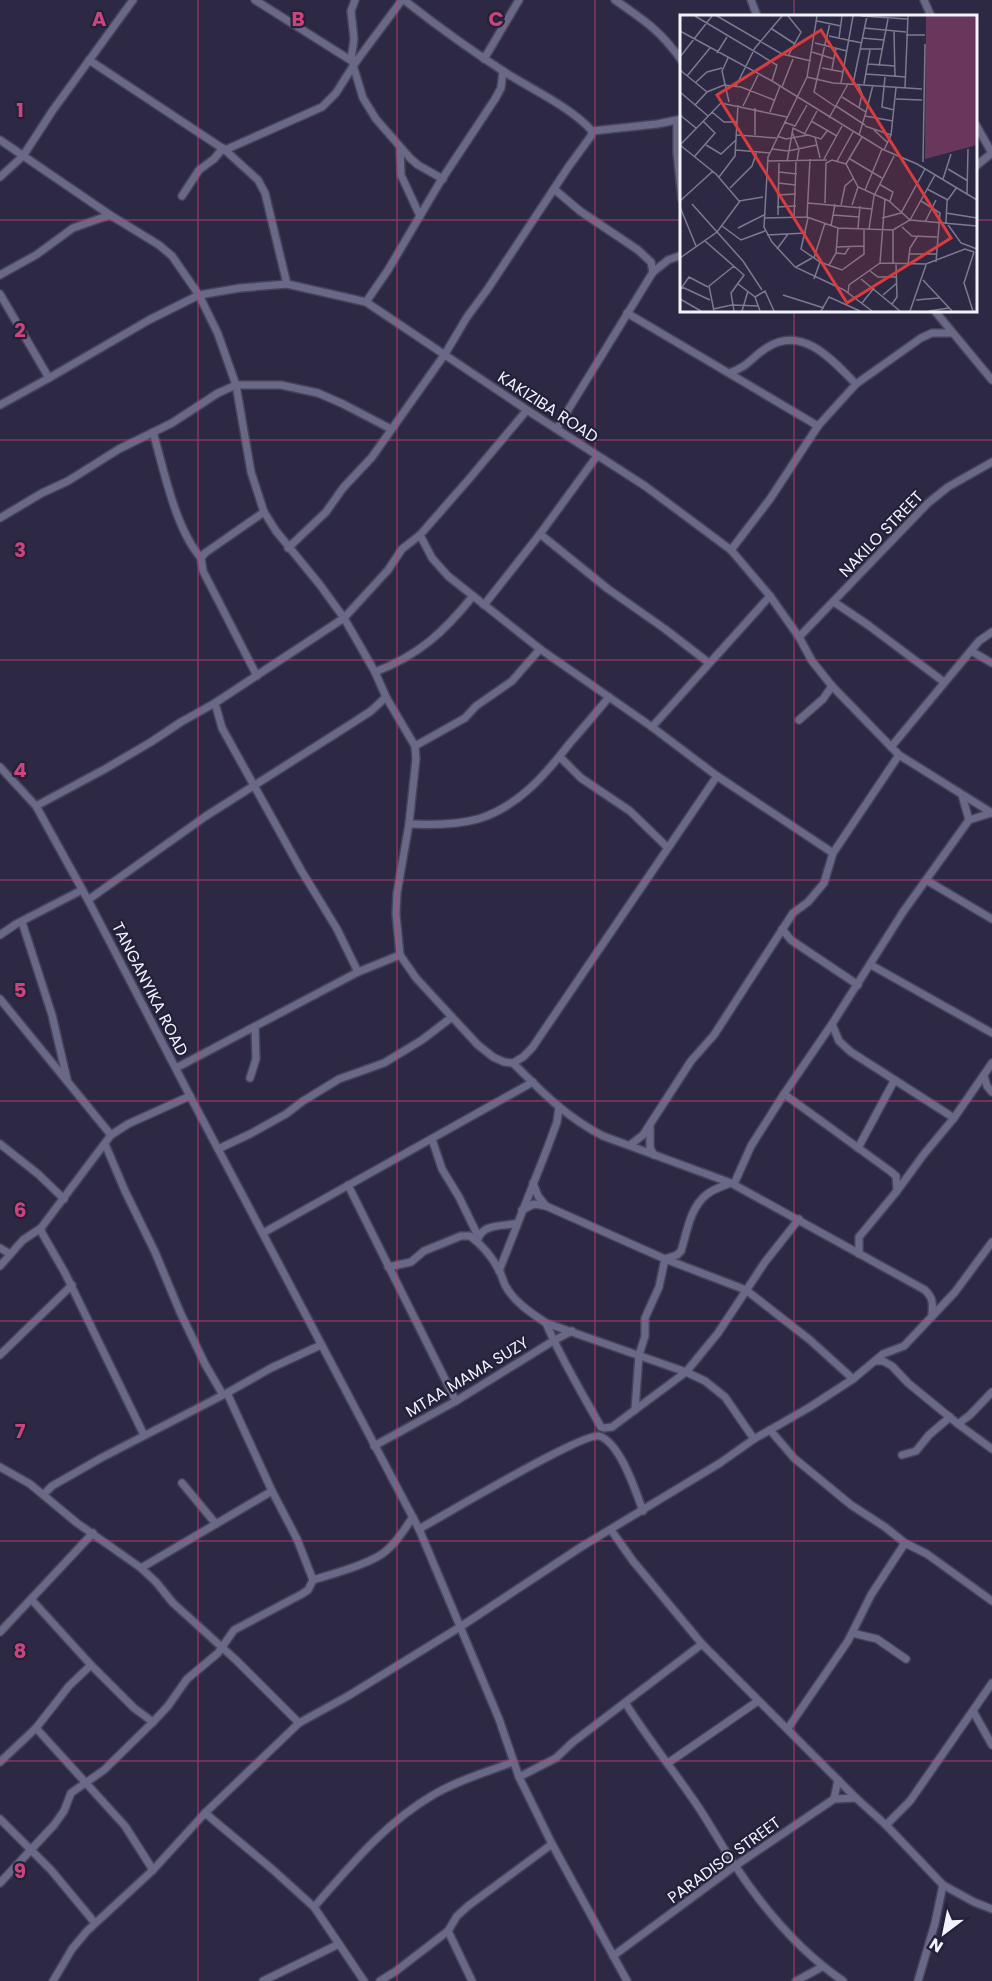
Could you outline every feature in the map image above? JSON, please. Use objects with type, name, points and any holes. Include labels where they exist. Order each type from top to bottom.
[{"type":"street","points":[[0,177],[23,156],[53,110],[133,0]]},
{"type":"street","points":[[255,0],[353,63]]},
{"type":"street","points":[[356,0],[353,4],[351,18],[354,39],[353,63],[358,85],[367,107],[400,148],[418,165],[443,179]]},
{"type":"street","points":[[182,196],[199,170],[224,149],[322,107],[336,93],[353,63],[403,0],[484,59],[576,116],[592,131]]},
{"type":"street","points":[[484,59],[519,0]]},
{"type":"street","points":[[615,0],[653,27],[667,40],[680,60]]},
{"type":"street","points":[[751,0],[757,15]]},
{"type":"street","points":[[924,0],[931,15]]},
{"type":"street","points":[[89,60],[224,149],[258,180],[263,189],[287,284]]},
{"type":"street","points":[[366,302],[495,99],[501,88],[503,71]]},
{"type":"street","points":[[592,131],[679,120],[677,153],[680,188]]},
{"type":"street","points":[[977,128],[992,153],[977,164]]},
{"type":"street","points":[[288,548],[326,512],[343,488],[372,457],[445,354],[467,317],[569,166],[589,141],[592,131]]},
{"type":"street","points":[[0,140],[110,215],[159,245],[172,256],[199,294],[218,334],[236,385],[251,472],[264,512],[288,548],[320,585],[344,618],[415,746],[416,759],[409,824],[397,893],[396,914],[400,955],[416,978],[478,1046],[493,1057],[513,1063],[532,1048],[717,776]]},
{"type":"street","points":[[400,148],[401,175],[420,216]]},
{"type":"street","points":[[554,189],[580,211],[638,250],[651,262],[653,272]]},
{"type":"street","points":[[0,276],[36,255],[73,228],[110,215]]},
{"type":"street","points":[[557,428],[653,272],[668,260],[680,255]]},
{"type":"street","name":"KAKIZIBA ROAD","points":[[0,405],[199,294],[287,284],[366,302],[645,486],[731,550],[770,596],[799,637],[812,661],[832,686],[891,747],[899,755],[992,813]]},
{"type":"street","points":[[0,294],[49,378]]},
{"type":"street","points":[[936,312],[992,380]]},
{"type":"street","points":[[627,313],[818,426]]},
{"type":"street","points":[[731,550],[770,499],[818,426],[856,384],[921,338],[932,333],[952,333]]},
{"type":"street","points":[[729,373],[742,368],[768,346],[782,341],[798,341],[816,347],[856,384]]},
{"type":"street","points":[[0,518],[68,481],[118,449],[172,423],[219,393],[236,385],[281,385],[318,393],[392,429]]},
{"type":"street","points":[[36,806],[105,769],[215,703],[344,618],[388,570],[402,549],[420,535],[527,410]]},
{"type":"street","points":[[153,432],[177,515],[188,540],[201,558],[203,572],[257,676]]},
{"type":"street","points":[[484,605],[597,456]]},
{"type":"street","name":"NAKILO STREET","points":[[799,637],[928,503],[948,487],[992,462]]},
{"type":"street","points":[[201,558],[264,512]]},
{"type":"street","points":[[540,534],[608,589],[709,663]]},
{"type":"street","points":[[420,535],[432,558],[448,576],[540,649],[652,727],[717,776],[833,854]]},
{"type":"street","points":[[375,672],[395,664],[424,646],[448,626],[473,596]]},
{"type":"street","points":[[652,727],[770,596]]},
{"type":"street","points":[[834,602],[944,682]]},
{"type":"street","points":[[891,747],[979,641],[992,632]]},
{"type":"street","points":[[415,746],[455,726],[476,706],[512,681],[540,649]]},
{"type":"street","points":[[971,651],[992,663]]},
{"type":"street","points":[[799,720],[823,699],[832,686]]},
{"type":"street","points":[[88,900],[206,816],[371,711],[386,697]]},
{"type":"street","points":[[409,824],[453,823],[479,818],[501,809],[551,769],[609,697]]},
{"type":"street","points":[[215,703],[222,728],[301,870],[338,929],[358,972]]},
{"type":"street","points":[[630,1145],[643,1135],[691,1061],[714,1035],[793,912],[808,902],[824,883],[833,854],[899,755]]},
{"type":"street","points":[[560,757],[581,778],[630,811],[668,847]]},
{"type":"street","name":"TANGANYIKA ROAD","points":[[0,767],[36,806],[88,900],[413,1517],[499,1719],[519,1777],[552,1844],[627,1981]]},
{"type":"street","points":[[962,795],[969,820]]},
{"type":"street","points":[[666,1259],[681,1251],[693,1213],[699,1203],[713,1190],[733,1183],[751,1146],[784,1094],[858,985],[903,912],[969,820],[992,813]]},
{"type":"street","points":[[926,879],[992,919]]},
{"type":"street","points":[[0,935],[16,924],[82,890]]},
{"type":"street","points":[[22,922],[52,1015],[68,1082]]},
{"type":"street","points":[[782,929],[790,940],[858,985]]},
{"type":"street","points":[[176,1068],[358,972],[400,955]]},
{"type":"street","points":[[871,965],[992,1033]]},
{"type":"street","points":[[0,999],[111,1135]]},
{"type":"street","points":[[218,1149],[286,1114],[339,1079],[384,1063],[422,1040],[452,1017]]},
{"type":"street","points":[[832,1024],[839,1041],[851,1052],[954,1118]]},
{"type":"street","points":[[250,1078],[256,1059],[255,1027]]},
{"type":"street","points":[[844,1246],[859,1237],[897,1191],[954,1118],[992,1062]]},
{"type":"street","points":[[513,1063],[559,1107],[585,1126],[654,1155],[733,1183],[925,1290],[933,1302],[932,1314]]},
{"type":"street","points":[[984,1076],[992,1092]]},
{"type":"street","points":[[858,1148],[894,1081]]},
{"type":"street","points":[[263,1233],[532,1082]]},
{"type":"street","points":[[784,1094],[896,1176],[897,1191]]},
{"type":"street","points":[[0,1266],[23,1240],[41,1228],[111,1135],[128,1124],[190,1096]]},
{"type":"street","points":[[499,1270],[557,1122],[559,1107]]},
{"type":"street","points":[[650,1125],[650,1148],[654,1155]]},
{"type":"street","points":[[432,1139],[442,1169],[459,1197],[478,1239],[499,1270],[505,1286],[513,1297],[546,1323],[686,1372],[705,1381],[725,1397],[754,1439]]},
{"type":"street","points":[[0,1144],[38,1174],[64,1199]]},
{"type":"street","points":[[105,1144],[180,1312],[205,1364],[225,1394],[297,1539],[314,1580]]},
{"type":"street","points":[[533,1184],[538,1196],[546,1206]]},
{"type":"street","points":[[348,1185],[456,1401]]},
{"type":"street","points":[[522,1210],[534,1204],[546,1206],[666,1259],[746,1290],[810,1340],[853,1379]]},
{"type":"street","points":[[546,1323],[553,1341],[602,1427],[612,1427],[686,1372],[718,1333],[746,1290],[799,1219]]},
{"type":"street","points":[[478,1239],[482,1232],[499,1225],[517,1223]]},
{"type":"street","points":[[41,1228],[44,1238],[72,1286],[144,1435]]},
{"type":"street","points":[[388,1267],[411,1262],[434,1246],[461,1236],[478,1239]]},
{"type":"street","points":[[859,1237],[859,1254]]},
{"type":"street","points":[[55,1980],[78,1941],[95,1923],[153,1870],[205,1813],[299,1723],[348,1696],[460,1627],[581,1547],[853,1379],[883,1354],[904,1346],[955,1292],[992,1242]]},
{"type":"street","points":[[0,1248],[10,1254]]},
{"type":"street","points":[[634,1410],[639,1355],[645,1336],[645,1318],[659,1287],[666,1259]]},
{"type":"street","points":[[0,1355],[72,1286]]},
{"type":"street","name":"MTAA MAMA SUZY","points":[[374,1446],[456,1401],[572,1331]]},
{"type":"street","points":[[44,1494],[52,1486],[144,1435],[271,1368],[321,1345]]},
{"type":"street","points":[[892,1366],[893,1350]]},
{"type":"street","points":[[876,1361],[883,1361],[892,1366],[908,1383],[950,1418],[992,1449]]},
{"type":"street","points":[[958,1424],[992,1392]]},
{"type":"street","points":[[902,1455],[916,1451],[929,1435],[950,1418]]},
{"type":"street","points":[[770,1430],[794,1458],[851,1505],[905,1543],[927,1554],[992,1602]]},
{"type":"street","points":[[419,1529],[563,1449],[592,1436],[606,1439],[612,1446],[629,1474],[643,1510]]},
{"type":"street","points":[[0,1467],[44,1494],[77,1523],[141,1568],[173,1603],[299,1723]]},
{"type":"street","points":[[0,1476],[9,1473]]},
{"type":"street","points":[[182,1483],[216,1524]]},
{"type":"street","points":[[141,1568],[272,1491]]},
{"type":"street","points":[[0,1883],[54,1826],[64,1811],[71,1793],[104,1770],[153,1722],[187,1680],[222,1648],[234,1630],[302,1594],[308,1590],[314,1580],[386,1552],[413,1517]]},
{"type":"street","points":[[611,1530],[633,1561],[702,1644],[758,1701],[788,1728],[943,1885],[992,1909]]},
{"type":"street","points":[[0,1632],[93,1533]]},
{"type":"street","points":[[788,1728],[852,1633],[871,1595],[905,1543]]},
{"type":"street","points":[[31,1599],[91,1665],[134,1708],[153,1722]]},
{"type":"street","points":[[852,1633],[877,1639],[906,1659]]},
{"type":"street","points":[[519,1777],[556,1758],[573,1742],[626,1704],[667,1669],[702,1644]]},
{"type":"street","points":[[0,1762],[36,1728],[69,1686],[91,1665]]},
{"type":"street","points":[[886,1826],[910,1801],[992,1683]]},
{"type":"street","points":[[668,1763],[758,1701]]},
{"type":"street","points":[[626,1704],[698,1806],[735,1866],[771,1915],[822,1967],[843,1981]]},
{"type":"street","points":[[973,1711],[992,1745]]},
{"type":"street","points":[[36,1728],[125,1826],[153,1870]]},
{"type":"street","points":[[314,1907],[384,1830],[408,1811],[459,1782],[513,1762]]},
{"type":"street","points":[[838,1780],[834,1799],[856,1798]]},
{"type":"street","name":"PARADISO STREET","points":[[613,1956],[735,1866],[834,1799]]},
{"type":"street","points":[[205,1813],[314,1907],[363,1981]]},
{"type":"street","points":[[0,1819],[70,1891],[95,1923]]},
{"type":"street","points":[[380,1981],[448,1931],[457,1916],[468,1906],[552,1844]]},
{"type":"street","points":[[918,1981],[935,1923],[943,1885]]},
{"type":"street","points":[[448,1931],[472,1981]]},
{"type":"street","points":[[263,1981],[339,1944]]},
{"type":"street","points":[[796,1981],[822,1967]]}]
